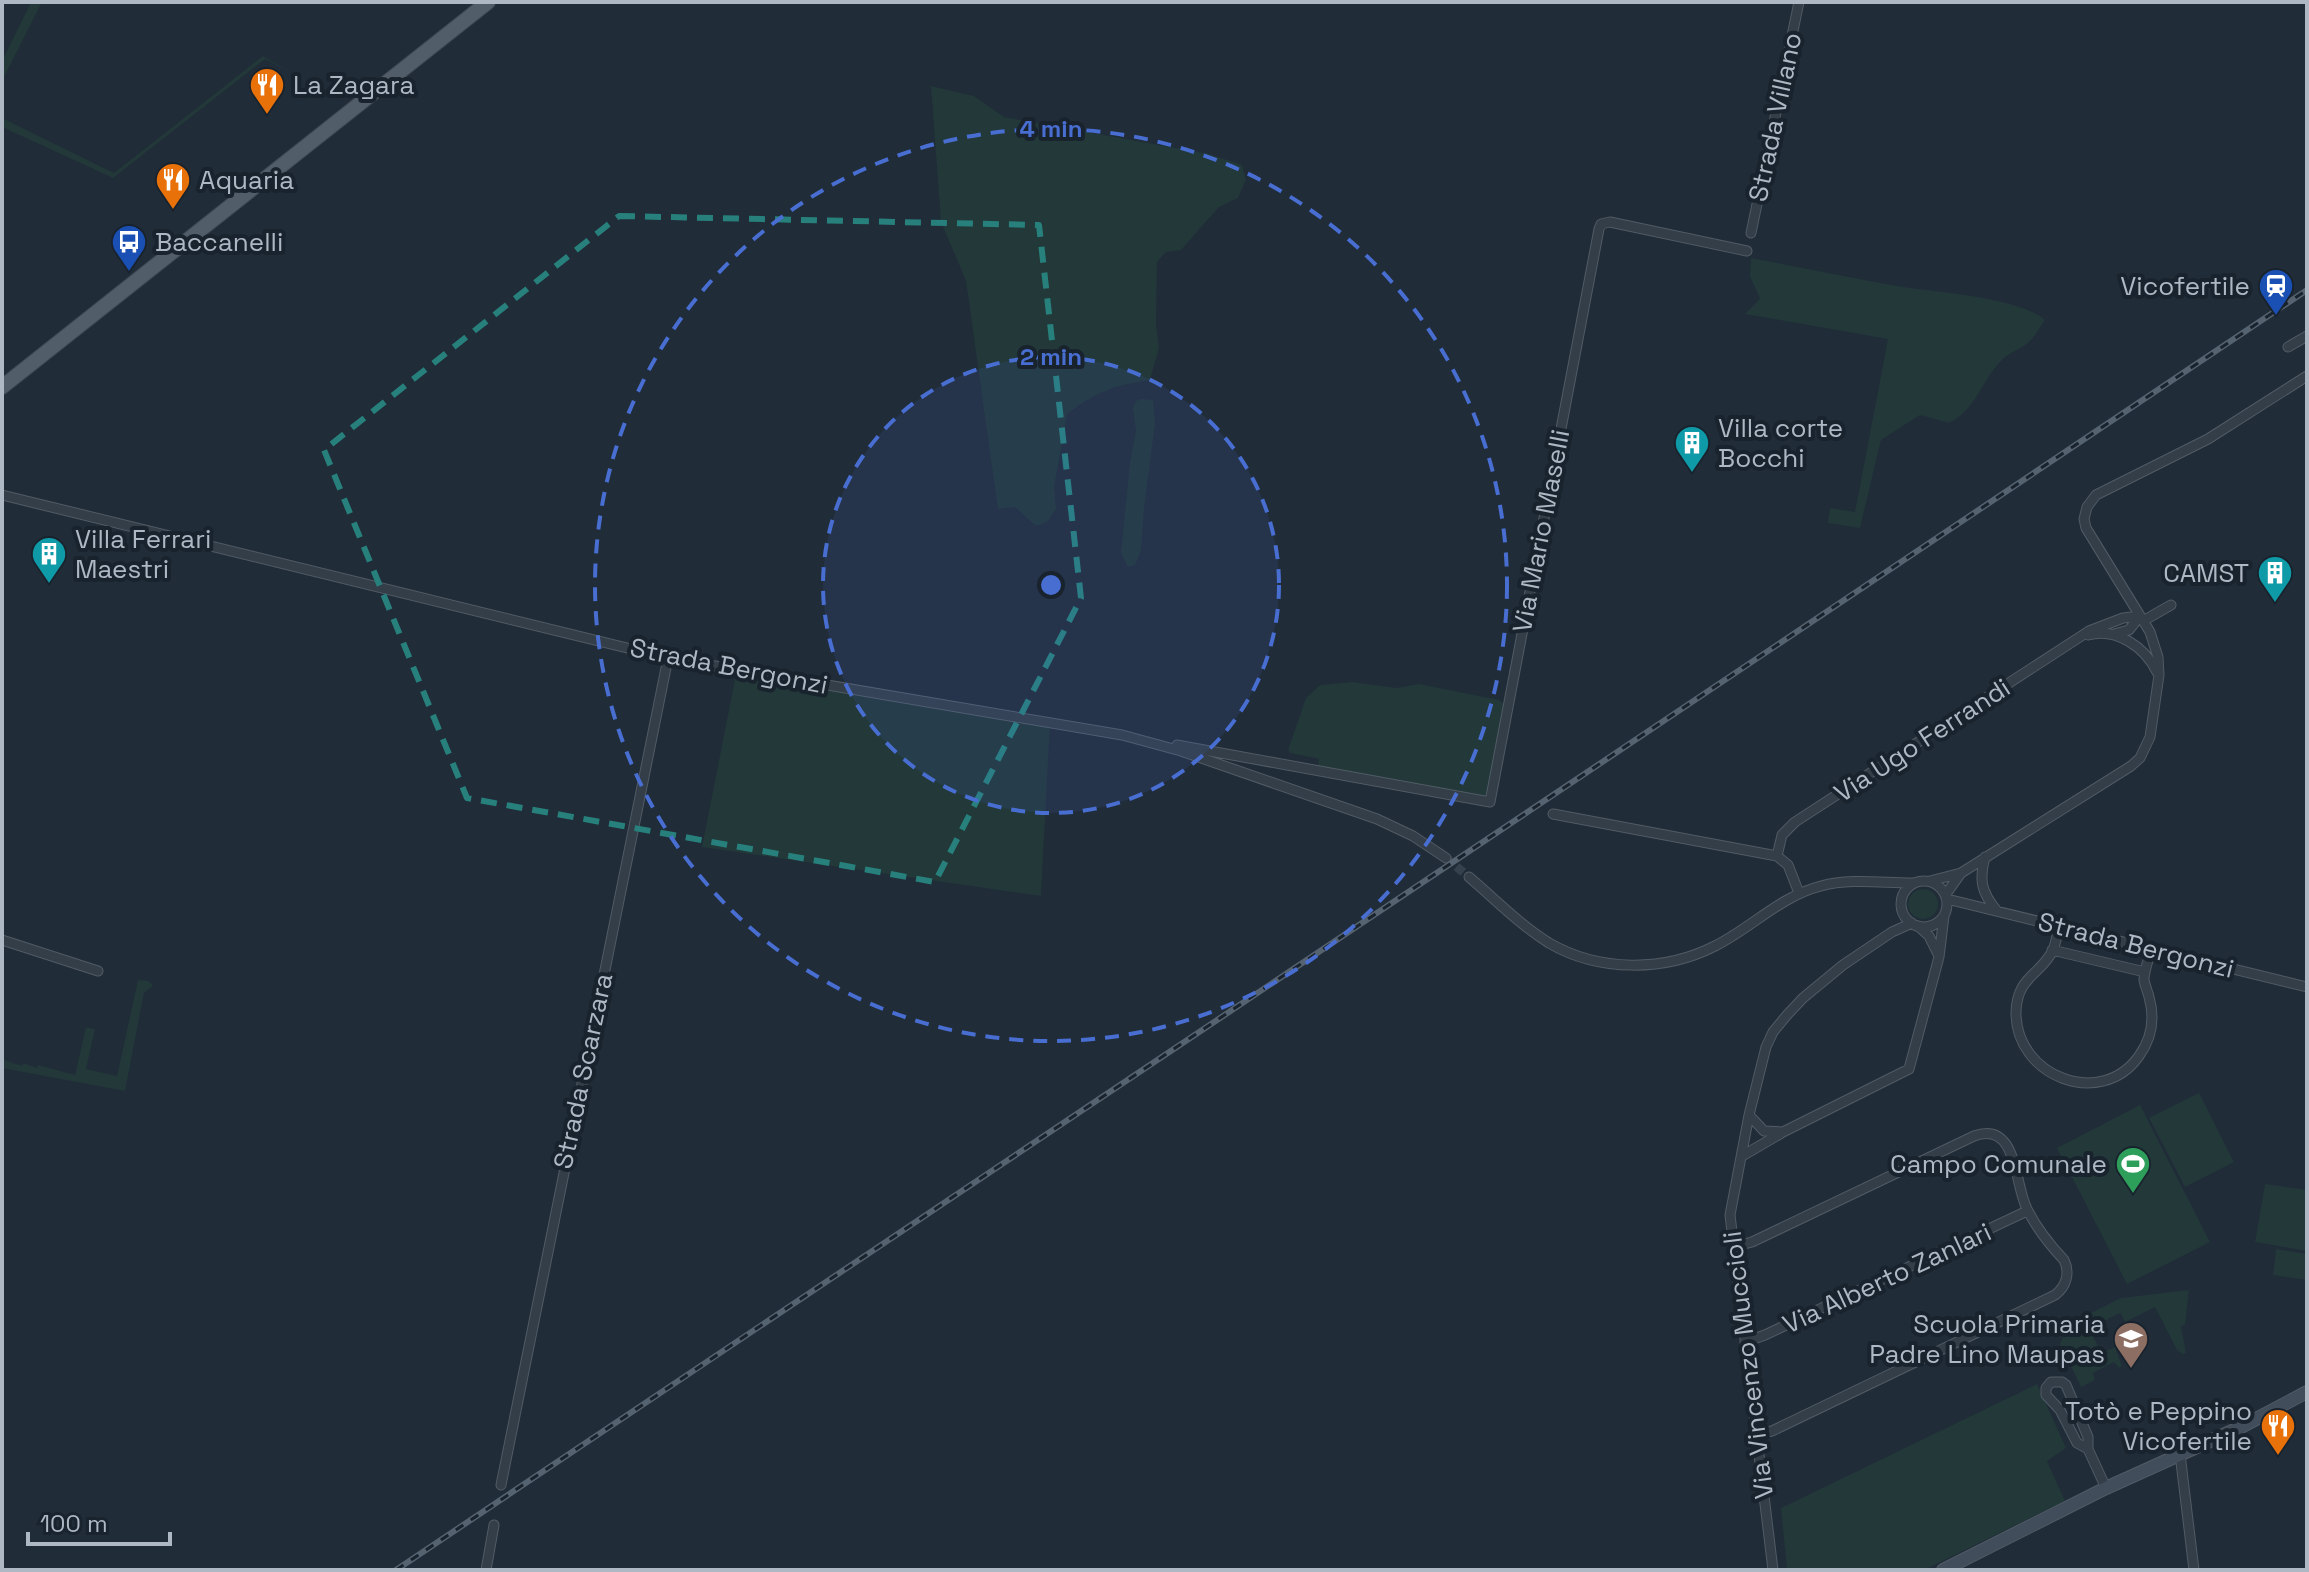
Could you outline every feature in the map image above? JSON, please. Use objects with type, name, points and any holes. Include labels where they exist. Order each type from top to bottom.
[{"type":"main road","points":[[2,387],[488,2]]},
{"type":"street","name":"Strada Villano","points":[[1751,233],[1799,2]]},
{"type":"street","name":"Via Mario Maselli","points":[[1145,740],[1490,802],[1601,224],[1610,222],[1747,251]]},
{"type":"street","points":[[2288,347],[2307,336]]},
{"type":"street","points":[[1469,877],[1551,944],[1581,957],[1627,965],[1662,964],[1688,958],[1715,946],[1799,893],[1845,881],[1912,883],[1961,873],[2140,758],[2150,737],[2159,675],[2155,643],[2086,528],[2085,514],[2090,501],[2109,487],[2208,439],[2307,376]]},
{"type":"street","name":"Strada Bergonzi","points":[[2,495],[668,658],[1145,740],[1396,827],[1446,858]]},
{"type":"street","points":[[2116,620],[2123,607],[2123,590]]},
{"type":"street","points":[[2112,634],[2129,630],[2141,619],[2171,605]]},
{"type":"street","name":"Via Ugo Ferrandi","points":[[1777,856],[1787,827],[2096,627],[2116,620],[2141,619]]},
{"type":"street","points":[[2084,636],[2105,632],[2137,647],[2159,675]]},
{"type":"street","name":"Strada Scarzara","points":[[501,1485],[668,658]]},
{"type":"street","points":[[1293,789],[1298,776],[1306,770]]},
{"type":"street","points":[[1553,814],[1777,856],[1791,869],[1799,893]]},
{"type":"street","points":[[1985,857],[1981,886],[1985,897],[1997,911]]},
{"type":"street","points":[[1946,896],[1961,873]]},
{"type":"street","points":[[1742,1156],[1909,1069],[1939,957],[1945,915],[1946,896],[1942,888],[1930,881]]},
{"type":"street","points":[[1882,883],[1915,925],[1934,943],[1939,957]]},
{"type":"street","points":[[1892,932],[1906,889],[1912,883]]},
{"type":"street","name":"Strada Bergonzi","points":[[1946,896],[2307,987]]},
{"type":"street","points":[[1915,925],[1935,925],[1966,903]]},
{"type":"street","name":"Via Vincenzo Muccioli","points":[[1773,1570],[1730,1215],[1749,1115],[1760,1067],[1773,1032],[1803,998],[1843,965],[1892,932],[1915,925]]},
{"type":"street","points":[[2059,926],[2052,950],[2023,985],[2018,997],[2017,1024],[2025,1049],[2036,1063],[2058,1077],[2073,1081],[2095,1082],[2118,1076],[2139,1057],[2153,1022],[2144,978],[2151,950]]},
{"type":"street","points":[[2,940],[98,971]]},
{"type":"street","points":[[2052,950],[2145,972]]},
{"type":"street","points":[[1749,1115],[1764,1131],[1783,1132]]},
{"type":"street","points":[[1733,1247],[1752,1242],[1982,1133],[1999,1136],[2008,1144],[2027,1211],[2066,1263],[2066,1280],[2060,1291],[1772,1431],[1757,1434]]},
{"type":"street","name":"Via Alberto Zanlari","points":[[1745,1342],[2027,1211]]},
{"type":"street","points":[[2088,1449],[2077,1443],[2060,1410],[2046,1395],[2046,1388],[2051,1382],[2066,1385],[2088,1437],[2088,1449],[2106,1488]]},
{"type":"street","points":[[1943,1570],[2106,1488],[2241,1427],[2307,1392]]},
{"type":"street","points":[[2180,1454],[2194,1570]]},
{"type":"street","points":[[486,1570],[494,1525]]},
{"type":"highlighted area","points":[[619,216],[1039,225],[1081,598],[935,882],[467,798],[324,450]]},
{"type":"green space","points":[[31,2],[42,2],[2,81],[2,61]]},
{"type":"green space","points":[[263,56],[294,74],[265,59],[113,178],[2,127],[2,118],[114,173]]},
{"type":"green space","points":[[931,86],[974,96],[1004,117],[1209,154],[1242,165],[1246,180],[1238,198],[1219,207],[1181,250],[1166,252],[1157,262],[1156,324],[1159,348],[1150,380],[1106,391],[1067,414],[1054,487],[1056,509],[1047,522],[1036,526],[1015,507],[998,509],[966,281],[941,222]]},
{"type":"green space","points":[[1751,258],[1897,286],[1997,301],[2033,312],[2045,320],[2030,341],[1996,366],[1973,402],[1958,417],[1949,423],[1920,415],[1881,440],[1860,528],[1828,523],[1830,508],[1855,512],[1888,339],[1745,314],[1760,299],[1750,276]]},
{"type":"green space","points":[[1153,400],[1155,423],[1141,550],[1135,565],[1128,567],[1121,553],[1136,431],[1133,408],[1136,401]]},
{"type":"green space","points":[[737,669],[1050,722],[1041,896],[702,847]]},
{"type":"green space","points":[[1352,682],[1397,688],[1419,684],[1499,700],[1505,705],[1487,798],[1318,766],[1319,759],[1290,753],[1288,750],[1306,698],[1320,685]]},
{"type":"green space","points":[[1923,889],[1934,893],[1938,904],[1934,915],[1923,919],[1912,915],[1908,904],[1912,893]]},
{"type":"green space","points":[[138,980],[149,981],[153,986],[144,993],[125,1091],[2,1068],[2,1059],[22,1066],[23,1063],[37,1068],[38,1065],[75,1075],[86,1027],[95,1029],[86,1069],[117,1076]]},
{"type":"green space","points":[[2199,1093],[2234,1162],[2185,1187],[2149,1118]]},
{"type":"green space","name":"Campo Comunale","points":[[2140,1105],[2210,1242],[2127,1284],[2057,1148]]},
{"type":"green space","points":[[2265,1184],[2307,1190],[2307,1251],[2255,1242]]},
{"type":"green space","points":[[2276,1249],[2307,1254],[2307,1280],[2273,1275]]},
{"type":"green space","points":[[2189,1290],[2185,1325],[2181,1326],[2186,1353],[2177,1350],[2155,1307],[2125,1322],[2120,1313],[2089,1329],[2102,1353],[2115,1347],[2122,1366],[2119,1368],[2114,1362],[2093,1373],[2095,1380],[2081,1387],[2060,1344],[2067,1325],[2121,1298]]},
{"type":"green space","points":[[2037,1384],[2066,1448],[2047,1461],[2065,1501],[1924,1570],[1787,1570],[1781,1508]]},
{"type":"tunnel","points":[[1446,858],[1469,877]]},
{"type":"railway","points":[[396,1570],[2307,290]]},
{"type":"place","name":"La Zagara","points":[[267,116]]},
{"type":"place","name":"Aquaria","points":[[173,211]]},
{"type":"place","name":"Baccanelli","points":[[129,273]]},
{"type":"place","name":"Vicofertile","points":[[2276,317]]},
{"type":"place","name":"Villa corte Bocchi","points":[[1692,474]]},
{"type":"place","name":"Villa Ferrari Maestri","points":[[49,585]]},
{"type":"place","name":"CAMST","points":[[2275,604]]},
{"type":"place","name":"Campo Comunale","points":[[2133,1195]]},
{"type":"place","name":"Scuola Primaria Padre Lino Maupas","points":[[2131,1370]]},
{"type":"place","name":"Totò e Peppino Vicofertile","points":[[2278,1457]]}]
